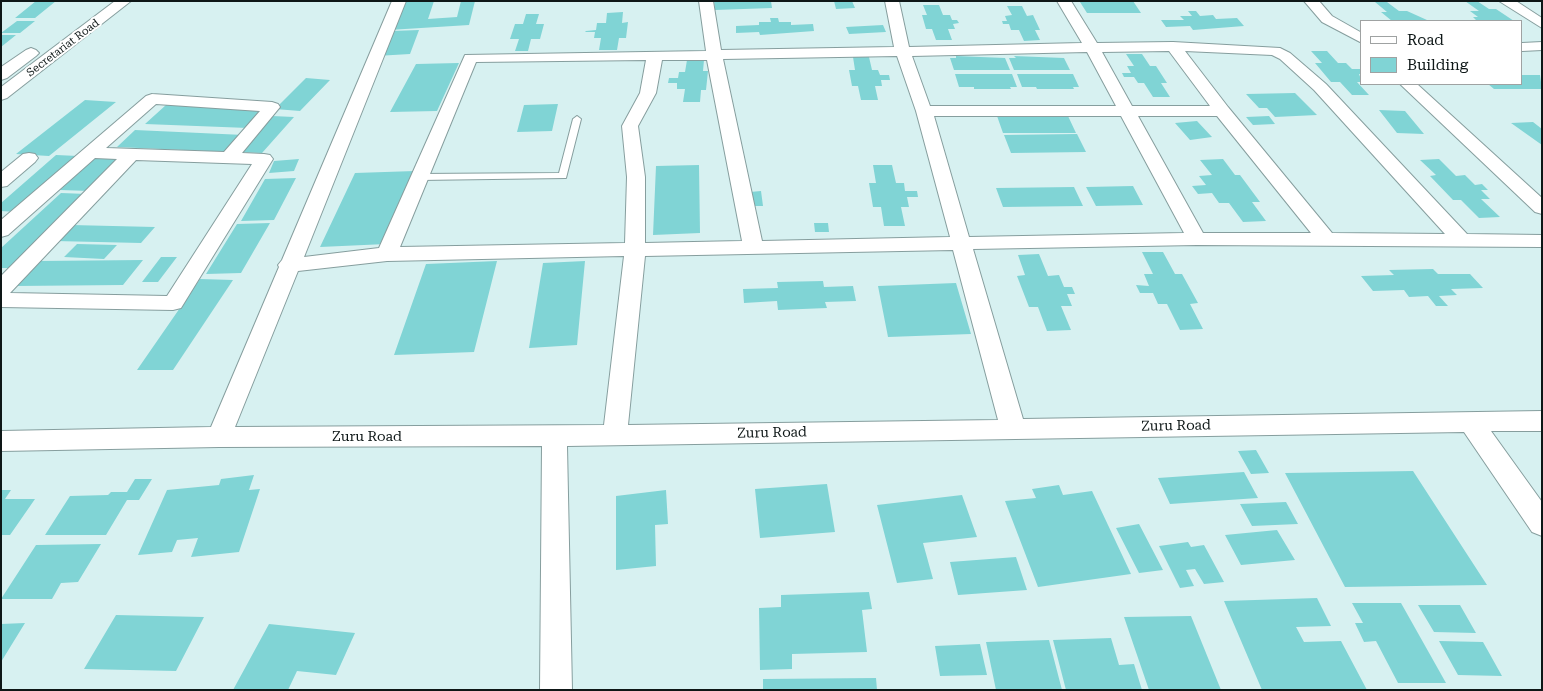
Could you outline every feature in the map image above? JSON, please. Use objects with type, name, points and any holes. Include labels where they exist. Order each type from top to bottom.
[{"type":"street","name":"Secretariat Road","points":[[1,95],[124,1]]},
{"type":"street","points":[[219,437],[398,1]]},
{"type":"street","points":[[706,1],[714,55],[753,247]]},
{"type":"street","points":[[892,1],[903,52],[924,110],[1013,428]]},
{"type":"street","points":[[1064,1],[1093,49],[1197,239]]},
{"type":"street","points":[[1311,1],[1327,19],[1360,38]]},
{"type":"street","points":[[1506,1],[1542,24]]},
{"type":"street","points":[[387,254],[470,58],[1093,49],[1173,46],[1262,50],[1285,56],[1320,87],[1462,241]]},
{"type":"street","points":[[1173,46],[1222,111],[1325,238]]},
{"type":"street","points":[[1523,47],[1542,46]]},
{"type":"street","name":"Secretariat Road","points":[[1,75],[39,47]]},
{"type":"street","points":[[615,436],[635,250],[636,177],[630,126],[648,93],[655,55]]},
{"type":"street","points":[[1409,85],[1542,208]]},
{"type":"street","points":[[1,231],[152,99],[272,107],[228,157]]},
{"type":"street","points":[[924,110],[1222,111]]},
{"type":"street","points":[[1,300],[174,303],[264,159],[91,153]]},
{"type":"street","points":[[1,289],[132,154]]},
{"type":"street","points":[[1,182],[29,158]]},
{"type":"street","points":[[288,265],[387,254],[961,242],[1325,238],[1542,241]]},
{"type":"street","name":"Zuru Road","points":[[1,441],[219,437],[615,436],[1013,428],[1542,421]]},
{"type":"street","points":[[1472,422],[1542,524]]},
{"type":"street","points":[[554,436],[556,690]]},
{"type":"lane","points":[[419,178],[563,176],[577,119]]},
{"type":"building","points":[[36,1],[56,1],[35,18],[15,18]]},
{"type":"building","points":[[400,1],[434,1],[428,19],[457,17],[461,1],[475,1],[469,25],[389,30]]},
{"type":"building","points":[[714,1],[771,1],[772,8],[715,10]]},
{"type":"building","points":[[834,1],[852,1],[855,8],[836,9]]},
{"type":"building","points":[[1133,1],[1141,13],[1087,13],[1080,2]]},
{"type":"building","points":[[1465,1],[1477,1],[1489,9],[1496,9],[1512,20],[1476,20],[1473,17],[1478,17],[1470,11],[1479,11]]},
{"type":"building","points":[[1375,2],[1387,2],[1399,11],[1407,11],[1427,20],[1391,20],[1381,12],[1387,12]]},
{"type":"building","points":[[923,5],[939,5],[943,15],[950,15],[952,20],[957,20],[959,23],[953,24],[955,29],[948,29],[952,40],[936,40],[932,29],[926,29],[922,15],[927,15]]},
{"type":"building","points":[[1007,6],[1022,6],[1027,16],[1033,15],[1040,30],[1035,30],[1040,40],[1024,41],[1019,30],[1011,30],[1009,24],[1003,24],[1002,21],[1007,21],[1005,16],[1012,15]]},
{"type":"building","points":[[1188,11],[1196,11],[1200,16],[1213,15],[1216,19],[1237,18],[1244,26],[1193,30],[1190,26],[1166,27],[1161,20],[1184,20],[1180,16],[1192,16]]},
{"type":"building","points":[[623,12],[622,23],[628,22],[626,38],[619,38],[617,50],[599,50],[601,38],[594,38],[595,32],[585,32],[596,30],[597,23],[606,23],[607,13]]},
{"type":"building","points":[[526,14],[539,14],[536,24],[544,24],[540,39],[531,39],[528,51],[515,51],[519,39],[510,39],[515,24],[523,24]]},
{"type":"building","points":[[770,18],[778,18],[779,22],[791,22],[791,25],[813,24],[814,31],[760,35],[759,32],[736,33],[736,26],[759,25],[759,22],[771,22]]},
{"type":"building","points":[[17,21],[35,21],[20,33],[1,33]]},
{"type":"building","points":[[883,25],[886,32],[849,34],[846,27]]},
{"type":"building","points":[[419,30],[410,54],[376,56],[392,31]]},
{"type":"building","points":[[1,35],[16,35],[1,47]]},
{"type":"building","points":[[1311,51],[1327,51],[1338,63],[1346,63],[1352,69],[1360,69],[1360,82],[1357,82],[1369,95],[1352,95],[1340,82],[1331,82],[1315,63],[1322,63]]},
{"type":"building","points":[[1126,54],[1142,54],[1150,66],[1156,66],[1167,83],[1161,83],[1170,97],[1153,97],[1144,83],[1138,83],[1134,77],[1124,77],[1122,73],[1131,73],[1127,66],[1134,66]]},
{"type":"building","points":[[956,56],[1005,58],[1010,70],[954,70],[950,58],[956,58]]},
{"type":"building","points":[[1014,56],[1064,58],[1070,70],[1014,70],[1009,58],[1016,58]]},
{"type":"building","points":[[853,57],[869,57],[872,70],[878,70],[880,75],[889,75],[890,80],[881,80],[882,86],[875,86],[878,100],[861,100],[858,86],[852,86],[849,70],[855,70]]},
{"type":"building","points":[[687,60],[704,60],[703,71],[708,71],[706,90],[701,90],[700,102],[683,102],[685,89],[677,89],[677,83],[668,83],[669,78],[678,78],[679,72],[685,72]]},
{"type":"building","points":[[459,63],[437,111],[390,112],[416,64]]},
{"type":"building","points":[[955,74],[1012,74],[1017,87],[1010,87],[1011,89],[974,89],[974,87],[959,87]]},
{"type":"building","points":[[1017,74],[1073,74],[1079,87],[1073,87],[1074,89],[1037,89],[1036,87],[1022,87]]},
{"type":"building","points":[[1523,75],[1540,75],[1542,89],[1494,89],[1489,85],[1523,85]]},
{"type":"building","points":[[306,78],[330,80],[300,111],[275,109]]},
{"type":"building","points":[[1295,93],[1317,115],[1275,117],[1267,108],[1259,108],[1246,94]]},
{"type":"building","points":[[85,100],[116,102],[49,156],[16,154]]},
{"type":"building","points":[[558,104],[552,131],[517,132],[524,105]]},
{"type":"building","points":[[166,105],[265,109],[248,128],[145,124]]},
{"type":"building","points":[[1379,110],[1405,111],[1424,134],[1397,133]]},
{"type":"building","points":[[272,116],[294,117],[262,153],[239,152]]},
{"type":"building","points":[[997,116],[1068,116],[1076,133],[1003,133]]},
{"type":"building","points":[[1269,116],[1275,124],[1253,125],[1246,117]]},
{"type":"building","points":[[1197,121],[1212,137],[1190,140],[1175,123]]},
{"type":"building","points":[[1533,122],[1542,129],[1542,145],[1511,123]]},
{"type":"building","points":[[135,130],[244,135],[229,152],[117,147]]},
{"type":"building","points":[[1077,134],[1086,152],[1011,153],[1004,135]]},
{"type":"building","points":[[56,155],[78,156],[16,212],[1,211],[1,203]]},
{"type":"building","points":[[96,157],[124,158],[90,191],[60,190]]},
{"type":"building","points":[[299,159],[294,171],[269,173],[274,161]]},
{"type":"building","points":[[1223,159],[1235,175],[1240,175],[1260,202],[1252,202],[1266,221],[1243,222],[1229,203],[1219,203],[1212,193],[1198,194],[1192,186],[1206,185],[1199,176],[1212,175],[1200,160]]},
{"type":"building","points":[[1439,159],[1456,176],[1465,175],[1475,185],[1482,184],[1488,190],[1481,190],[1490,199],[1481,199],[1500,217],[1479,218],[1461,200],[1453,200],[1430,176],[1436,175],[1420,160]]},
{"type":"building","points":[[699,165],[700,233],[653,235],[656,166]]},
{"type":"building","points":[[873,165],[892,165],[896,183],[904,183],[905,191],[917,191],[918,197],[907,197],[909,207],[901,207],[905,226],[884,226],[881,207],[873,207],[869,183],[876,183]]},
{"type":"building","points":[[415,171],[386,244],[320,247],[355,173]]},
{"type":"building","points":[[296,178],[274,220],[241,221],[265,179]]},
{"type":"building","points":[[1133,186],[1143,205],[1096,206],[1086,187]]},
{"type":"building","points":[[1074,187],[1083,206],[1003,207],[996,188]]},
{"type":"building","points":[[761,191],[763,206],[752,206],[750,192]]},
{"type":"building","points":[[61,193],[87,194],[8,268],[1,268],[1,248]]},
{"type":"building","points":[[270,223],[241,273],[206,274],[237,224]]},
{"type":"building","points":[[814,223],[828,223],[829,232],[815,232]]},
{"type":"building","points":[[71,225],[155,227],[141,243],[55,241]]},
{"type":"building","points":[[77,244],[117,245],[104,259],[64,257]]},
{"type":"building","points":[[1142,252],[1163,252],[1175,274],[1182,274],[1198,303],[1190,304],[1203,329],[1180,330],[1167,304],[1158,304],[1153,293],[1140,293],[1136,285],[1149,286],[1144,274],[1153,274]]},
{"type":"building","points":[[1039,254],[1048,276],[1059,275],[1064,287],[1072,287],[1075,294],[1067,294],[1072,306],[1061,306],[1071,330],[1047,331],[1038,307],[1029,307],[1017,276],[1025,275],[1018,255]]},
{"type":"building","points":[[161,257],[177,257],[158,282],[142,282]]},
{"type":"building","points":[[143,260],[123,285],[15,286],[38,261]]},
{"type":"building","points":[[497,261],[474,352],[394,355],[426,264]]},
{"type":"building","points":[[585,261],[577,345],[529,348],[543,263]]},
{"type":"building","points":[[1433,269],[1438,274],[1470,274],[1483,288],[1451,289],[1457,295],[1439,296],[1448,306],[1436,306],[1428,296],[1409,297],[1404,290],[1373,291],[1361,276],[1394,275],[1389,270]]},
{"type":"building","points":[[200,279],[233,280],[173,370],[137,370]]},
{"type":"building","points":[[823,281],[824,287],[853,286],[856,301],[825,302],[827,308],[778,310],[777,301],[744,303],[743,289],[778,288],[777,282]]},
{"type":"building","points":[[956,283],[971,334],[888,337],[878,286]]},
{"type":"building","points":[[1256,450],[1269,473],[1251,474],[1238,451]]},
{"type":"building","points":[[1413,471],[1487,585],[1345,587],[1285,473]]},
{"type":"building","points":[[1244,472],[1258,498],[1170,504],[1158,478]]},
{"type":"building","points":[[254,475],[249,490],[260,489],[239,552],[191,557],[198,538],[177,540],[172,552],[138,555],[167,490],[219,485],[221,479]]},
{"type":"building","points":[[135,479],[152,479],[139,500],[127,500],[106,535],[45,535],[70,496],[108,495],[111,492],[127,492]]},
{"type":"building","points":[[827,484],[835,532],[760,538],[755,489]]},
{"type":"building","points":[[1059,485],[1063,495],[1092,491],[1131,574],[1038,587],[1005,501],[1036,498],[1032,489]]},
{"type":"building","points":[[1,490],[11,490],[5,499],[35,499],[10,535],[1,535]]},
{"type":"building","points":[[666,490],[668,524],[655,525],[656,566],[616,570],[616,496]]},
{"type":"building","points":[[962,495],[977,537],[923,543],[933,579],[897,583],[877,505]]},
{"type":"building","points":[[1286,502],[1298,524],[1252,526],[1240,504]]},
{"type":"building","points":[[1139,524],[1163,570],[1139,573],[1116,528]]},
{"type":"building","points":[[1277,530],[1295,560],[1241,565],[1225,535]]},
{"type":"building","points":[[1188,542],[1191,547],[1204,545],[1224,582],[1204,584],[1195,569],[1186,570],[1194,586],[1180,588],[1159,546]]},
{"type":"building","points":[[101,544],[78,582],[61,583],[52,599],[1,599],[36,545]]},
{"type":"building","points":[[1016,557],[1027,590],[958,595],[950,562]]},
{"type":"building","points":[[869,592],[872,609],[862,610],[867,652],[792,654],[792,669],[760,670],[759,608],[781,607],[781,595]]},
{"type":"building","points":[[1317,598],[1331,626],[1296,627],[1304,642],[1341,641],[1367,690],[1262,690],[1224,601]]},
{"type":"building","points":[[1352,603],[1401,603],[1446,683],[1398,683],[1376,641],[1364,642],[1355,623],[1363,623]]},
{"type":"building","points":[[1418,605],[1460,605],[1476,633],[1434,632]]},
{"type":"building","points":[[116,615],[204,617],[176,671],[84,669]]},
{"type":"building","points":[[1191,616],[1221,690],[1149,690],[1124,617]]},
{"type":"building","points":[[25,623],[1,662],[1,624]]},
{"type":"building","points":[[269,624],[355,633],[336,675],[297,671],[288,690],[233,690]]},
{"type":"building","points":[[1111,638],[1119,665],[1134,664],[1142,690],[1066,690],[1053,640]]},
{"type":"building","points":[[1049,640],[1062,690],[996,690],[986,642]]},
{"type":"building","points":[[1439,641],[1483,642],[1502,676],[1458,675]]},
{"type":"building","points":[[980,644],[987,675],[940,676],[935,646]]},
{"type":"building","points":[[876,678],[877,690],[763,690],[763,679]]}]
